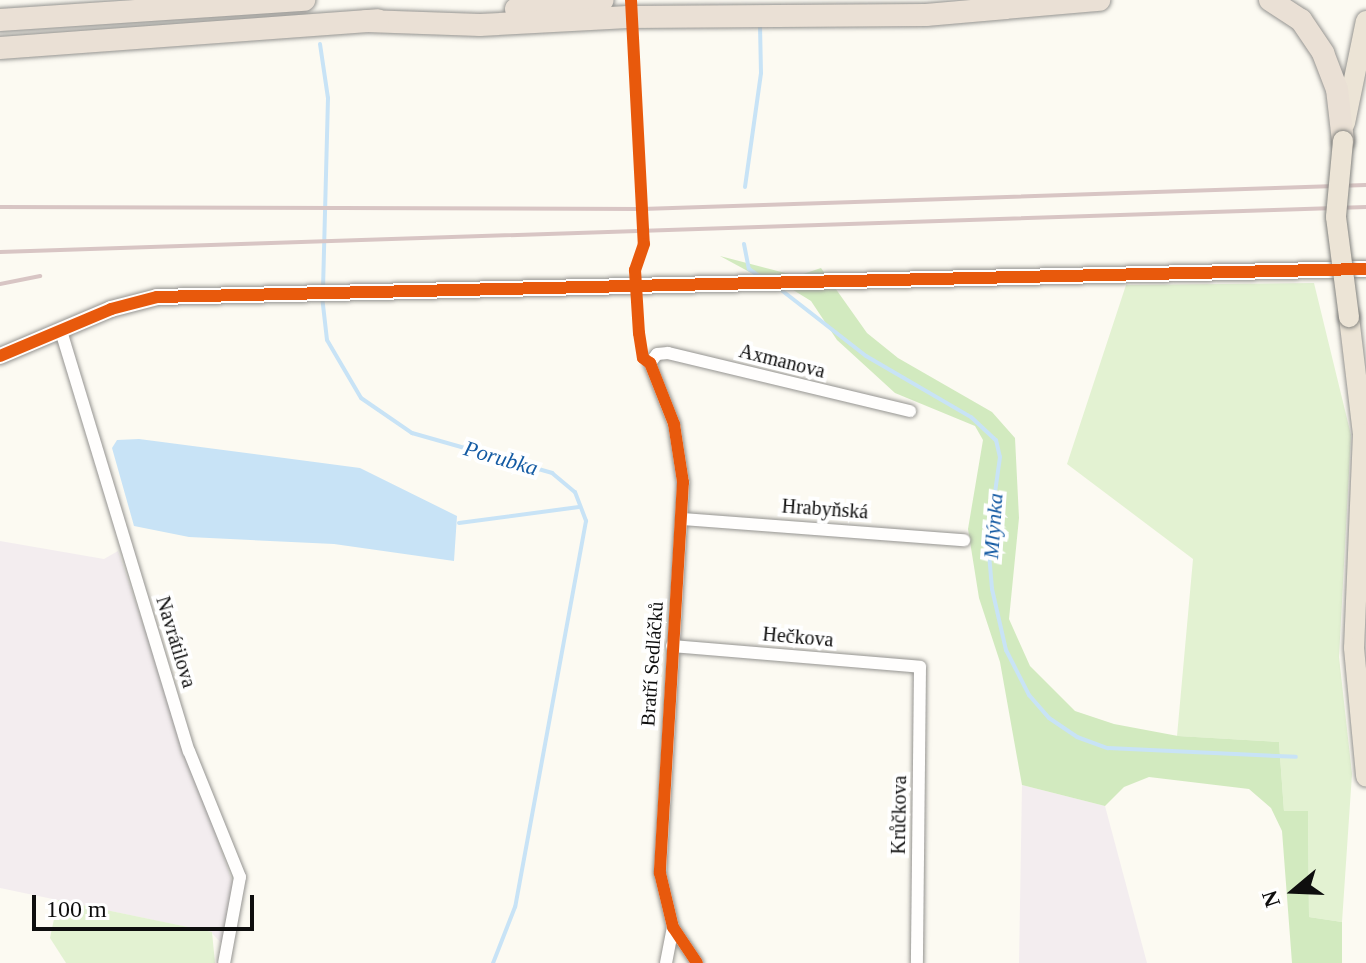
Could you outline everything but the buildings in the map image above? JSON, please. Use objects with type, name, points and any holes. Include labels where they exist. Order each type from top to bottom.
[{"type":"highway","points":[[0,20],[304,0]]},
{"type":"highway","points":[[0,48],[271,30],[603,0]]},
{"type":"highway","points":[[366,21],[480,25],[628,17],[926,15],[1099,0]]},
{"type":"highway","points":[[1270,0],[1301,20],[1323,53],[1337,89],[1343,141]]},
{"type":"highway","points":[[1366,21],[1343,141],[1336,217],[1363,434],[1354,648],[1366,776]]},
{"type":"highway","points":[[1349,317],[1366,357]]},
{"type":"street","points":[[0,356],[111,309],[157,297],[298,291],[1366,269]]},
{"type":"street","name":"Navrátilova","points":[[61,331],[189,751],[240,877],[224,963]]},
{"type":"street","name":"Axmanova","points":[[650,363],[657,354],[668,353],[910,411]]},
{"type":"street","name":"Bratří Sedláčků","points":[[650,363],[677,435],[682,519],[660,873],[673,927],[697,963]]},
{"type":"street","name":"Hrabyňská","points":[[682,519],[964,540]]},
{"type":"street","name":"Hečkova","points":[[672,646],[920,667]]},
{"type":"street","name":"Krůčkova","points":[[917,963],[920,667]]},
{"type":"street","points":[[666,963],[673,927]]},
{"type":"shaded area","points":[[0,541],[104,559],[118,551],[233,884],[222,944],[211,932],[0,888]]},
{"type":"shaded area","points":[[1022,785],[1105,806],[1147,963],[1019,963]]},
{"type":"green space","points":[[720,256],[797,276],[821,268],[867,333],[898,358],[992,412],[1015,438],[1019,518],[1009,619],[1030,666],[1075,711],[1114,724],[1178,736],[1279,742],[1284,811],[1308,811],[1309,917],[1342,922],[1342,963],[1292,963],[1282,831],[1271,808],[1249,789],[1149,777],[1124,787],[1105,806],[1022,785],[1000,662],[979,598],[968,529],[983,440],[975,426],[895,393],[837,340],[811,301],[777,280],[755,275]]},
{"type":"green space","points":[[1314,283],[1351,435],[1339,657],[1352,774],[1342,922],[1309,917],[1308,811],[1284,811],[1279,742],[1177,736],[1193,559],[1067,464],[1126,285]]},
{"type":"green space","points":[[58,900],[212,932],[215,963],[66,963],[50,938]]},
{"type":"water","points":[[139,439],[360,468],[457,516],[454,561],[334,544],[189,537],[134,526],[112,448],[117,440]]},
{"type":"waterway","name":"Mlýnka","points":[[745,187],[761,73],[760,27]]},
{"type":"waterway","name":"Porubka","points":[[320,44],[328,98],[323,288]]},
{"type":"waterway","name":"Mlýnka","points":[[744,244],[749,269],[762,278]]},
{"type":"waterway","name":"Mlýnka","points":[[780,289],[866,356],[971,417],[996,440],[1000,457],[988,542],[992,589],[1006,650],[1029,695],[1049,718],[1077,737],[1108,748],[1296,757]]},
{"type":"waterway","name":"Porubka","points":[[322,296],[327,340],[361,398],[412,433],[552,473],[575,492],[586,521],[515,907],[493,963]]},
{"type":"waterway","points":[[459,523],[579,507]]},
{"type":"railway","points":[[0,207],[642,209],[1366,185]]},
{"type":"railway","points":[[0,252],[1366,207]]},
{"type":"railway","points":[[0,284],[40,276]]},
{"type":"cycle path","points":[[631,0],[644,244],[635,270],[639,333],[643,358],[650,363],[674,424],[683,482],[660,873],[673,927],[697,963]]},
{"type":"cycle path","points":[[0,356],[111,309],[157,297],[1366,269]]}]
